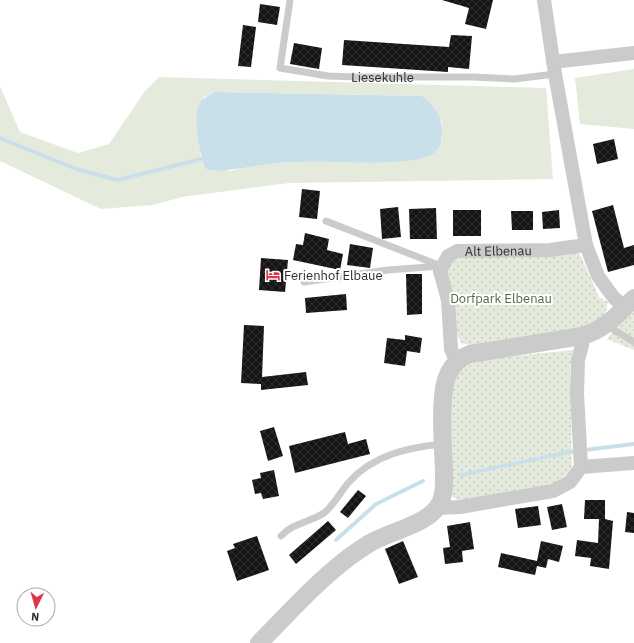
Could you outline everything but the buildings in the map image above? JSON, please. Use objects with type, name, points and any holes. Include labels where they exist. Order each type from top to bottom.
[{"type":"street","points":[[544,0],[554,68],[586,244],[598,276],[614,298],[630,302]]},
{"type":"street","points":[[554,68],[634,52]]},
{"type":"street","name":"Alt Elbenau","points":[[441,266],[448,256],[457,251],[550,250],[586,244]]},
{"type":"street","points":[[441,266],[440,271],[448,300],[451,349],[457,363]]},
{"type":"street","points":[[259,643],[317,585],[353,554],[371,542],[427,517],[438,508],[444,494],[443,444],[445,386],[447,377],[457,363],[470,354],[582,336],[595,332],[606,326],[630,302]]},
{"type":"street","points":[[438,508],[460,507],[553,491],[570,482],[581,463],[577,394],[578,360],[582,345],[582,336]]},
{"type":"street","points":[[581,463],[634,463]]},
{"type":"lane","name":"Liesekuhle","points":[[290,0],[280,68],[328,76],[472,77],[514,79],[554,68]]},
{"type":"lane","points":[[326,221],[441,266]]},
{"type":"lane","points":[[304,282],[388,270],[441,266]]},
{"type":"lane","points":[[606,326],[634,342]]},
{"type":"lane","points":[[281,536],[291,528],[325,512],[349,481],[361,470],[373,463],[407,449],[443,444]]},
{"type":"green space","points":[[634,69],[634,129],[580,124],[575,78]]},
{"type":"green space","points":[[159,77],[546,88],[553,179],[289,183],[182,197],[153,205],[101,209],[0,161],[0,86],[20,132],[78,153],[109,144],[145,91]],"holes":[[[215,92],[422,96],[442,121],[442,138],[440,146],[435,152],[424,157],[409,160],[370,163],[289,162],[254,166],[229,171],[201,159],[197,116],[204,97]]]},
{"type":"green space","name":"Dorfpark Elbenau","points":[[579,252],[599,297],[608,302],[605,315],[589,327],[470,345],[461,343],[456,332],[445,271],[454,260],[470,255]]},
{"type":"green space","points":[[634,306],[634,350],[607,339]]},
{"type":"green space","points":[[573,350],[570,367],[572,467],[565,476],[551,486],[458,500],[451,496],[451,400],[453,375],[477,360]]},
{"type":"water","points":[[215,92],[422,96],[431,104],[440,117],[442,128],[441,142],[438,149],[434,153],[423,158],[407,161],[370,163],[292,162],[216,171],[206,169],[201,155],[197,117],[200,103]]},
{"type":"waterway","points":[[0,138],[76,169],[117,180],[201,159]]},
{"type":"waterway","points":[[461,475],[569,452],[634,444]]},
{"type":"waterway","points":[[336,540],[376,504],[423,481]]},
{"type":"place","name":"Ferienhof Elbaue","points":[[273,275]]}]
